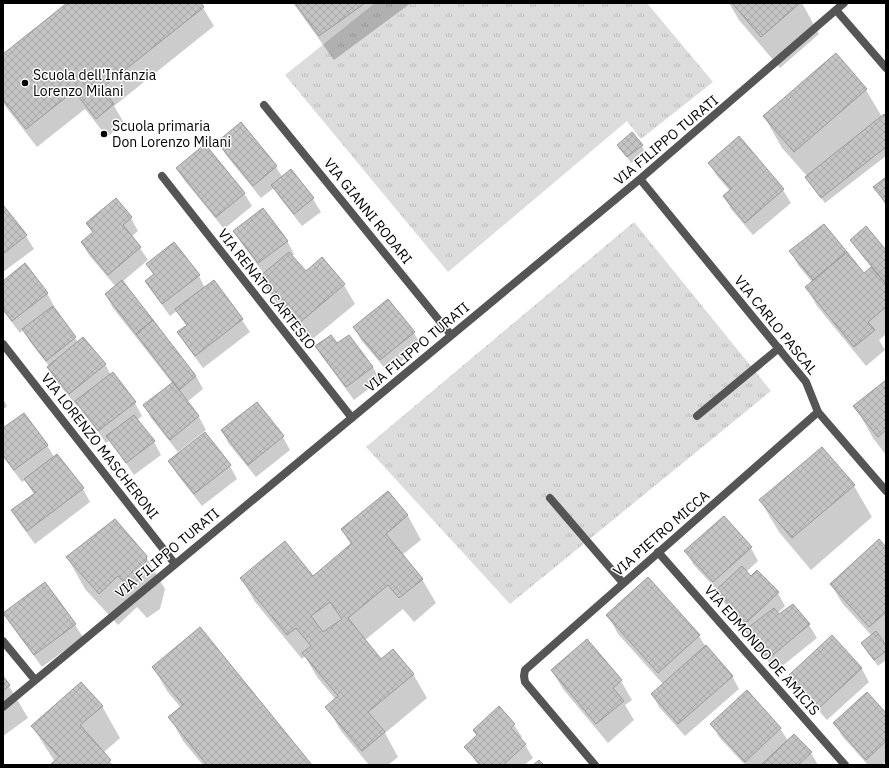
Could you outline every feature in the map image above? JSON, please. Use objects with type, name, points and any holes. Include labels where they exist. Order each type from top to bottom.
[{"type":"street","name":"VIA FILIPPO TURATI","points":[[3,707],[640,179],[844,3]]},
{"type":"street","points":[[836,10],[886,68]]},
{"type":"street","name":"VIA GIANNI RODARI","points":[[264,105],[451,335]]},
{"type":"street","name":"VIA RENATO CARTESIO","points":[[162,176],[352,418]]},
{"type":"street","name":"VIA CARLO PASCAL","points":[[640,179],[806,382],[818,412],[886,491]]},
{"type":"street","name":"VIA LORENZO MASCHERONI","points":[[3,344],[175,564]]},
{"type":"street","points":[[697,416],[779,348]]},
{"type":"street","name":"VIA PIETRO MICCA","points":[[595,765],[525,682],[524,676],[526,670],[818,412]]},
{"type":"street","points":[[550,498],[623,583]]},
{"type":"street","name":"VIA EDMONDO DE AMICIS","points":[[658,552],[845,765]]},
{"type":"street","points":[[3,641],[35,680]]},
{"type":"green space","points":[[375,3],[647,3],[713,82],[641,139],[627,121],[448,272],[285,75]]},
{"type":"green space","points":[[634,222],[771,391],[510,604],[366,447]]},
{"type":"building","points":[[67,3],[201,3],[204,7],[102,88],[114,104],[96,119],[74,91],[26,129],[3,100],[3,54]]},
{"type":"building","points":[[295,3],[365,3],[319,36]]},
{"type":"building","points":[[732,3],[800,3],[761,37]]},
{"type":"building","points":[[836,53],[867,89],[794,152],[763,116]]},
{"type":"building","points":[[884,114],[886,117],[886,147],[821,198],[805,177]]},
{"type":"building","points":[[241,122],[277,166],[253,186],[217,142]]},
{"type":"building","points":[[632,132],[643,145],[627,157],[617,145]]},
{"type":"building","points":[[739,136],[784,189],[745,223],[723,196],[731,189],[708,163]]},
{"type":"building","points":[[205,144],[245,193],[216,217],[176,168]]},
{"type":"building","points":[[291,169],[314,198],[294,214],[271,185]]},
{"type":"building","points":[[886,177],[886,203],[873,187]]},
{"type":"building","points":[[116,198],[132,217],[123,225],[141,247],[108,275],[81,242],[93,232],[86,223]]},
{"type":"building","points":[[3,205],[27,235],[3,254]]},
{"type":"building","points":[[263,208],[288,241],[258,263],[233,231]]},
{"type":"building","points":[[824,224],[847,252],[813,280],[789,251]]},
{"type":"building","points":[[866,226],[886,250],[886,284],[850,240]]},
{"type":"building","points":[[174,242],[200,275],[162,304],[145,281],[154,274],[146,264]]},
{"type":"building","points":[[289,252],[306,271],[322,257],[345,284],[298,324],[259,277]]},
{"type":"building","points":[[847,252],[864,273],[871,267],[886,284],[886,307],[868,322],[875,330],[854,347],[805,287]]},
{"type":"building","points":[[25,263],[48,293],[12,321],[3,309],[3,281]]},
{"type":"building","points":[[122,280],[153,320],[136,334],[105,294]]},
{"type":"building","points":[[214,280],[243,319],[195,356],[177,332],[187,325],[175,309]]},
{"type":"building","points":[[388,299],[415,332],[380,360],[353,327]]},
{"type":"building","points":[[53,306],[76,337],[46,361],[22,329]]},
{"type":"building","points":[[153,320],[196,376],[179,390],[136,334]]},
{"type":"building","points":[[331,335],[337,343],[349,335],[373,367],[346,387],[315,346]]},
{"type":"building","points":[[83,337],[106,364],[69,394],[47,367]]},
{"type":"building","points":[[113,372],[136,402],[98,431],[75,401]]},
{"type":"building","points":[[886,380],[886,430],[878,437],[853,406]]},
{"type":"building","points":[[173,382],[199,416],[170,440],[143,405]]},
{"type":"building","points":[[257,402],[284,436],[248,465],[221,430]]},
{"type":"building","points":[[24,413],[48,445],[14,470],[3,455],[3,428]]},
{"type":"building","points":[[134,415],[155,441],[126,463],[106,436]]},
{"type":"building","points":[[205,432],[231,465],[194,494],[168,461]]},
{"type":"building","points":[[822,447],[855,485],[792,538],[759,500]]},
{"type":"building","points":[[57,454],[84,488],[27,531],[11,510],[35,493],[24,479]]},
{"type":"building","points":[[388,491],[408,515],[386,534],[423,579],[399,598],[388,585],[348,618],[381,659],[393,649],[414,674],[368,712],[385,732],[362,751],[325,707],[338,696],[302,653],[311,646],[296,628],[287,635],[240,578],[285,541],[313,576],[352,543],[341,529]],"holes":[[[330,602],[342,619],[323,632],[311,616]]]},
{"type":"building","points":[[724,516],[752,547],[713,582],[684,551]]},
{"type":"building","points":[[115,519],[147,556],[142,577],[128,587],[118,576],[99,594],[66,557]]},
{"type":"building","points":[[879,539],[886,547],[886,612],[869,627],[830,584]]},
{"type":"building","points":[[742,566],[751,576],[757,570],[779,592],[746,623],[716,590]]},
{"type":"building","points":[[648,577],[700,635],[658,673],[606,615]]},
{"type":"building","points":[[45,582],[76,624],[34,655],[3,613]]},
{"type":"building","points":[[793,604],[810,624],[768,659],[745,630],[774,608],[779,614]]},
{"type":"building","points":[[200,627],[312,765],[207,765],[168,717],[183,705],[152,667]]},
{"type":"building","points":[[876,631],[886,645],[886,651],[874,660],[861,643]]},
{"type":"building","points":[[832,635],[862,668],[819,708],[789,675]]},
{"type":"building","points":[[587,639],[622,680],[613,688],[624,701],[596,724],[551,670]]},
{"type":"building","points":[[706,645],[733,676],[678,724],[651,694]]},
{"type":"building","points":[[3,676],[10,685],[3,691]]},
{"type":"building","points":[[81,682],[103,706],[80,725],[111,760],[106,765],[50,765],[59,757],[31,726]]},
{"type":"building","points":[[747,690],[781,728],[745,762],[710,724]]},
{"type":"building","points":[[867,692],[886,713],[886,741],[866,760],[833,723]]},
{"type":"building","points":[[499,706],[515,724],[511,728],[526,744],[503,765],[481,765],[464,747],[477,735],[473,730]]},
{"type":"building","points":[[794,734],[812,752],[798,765],[761,765]]},
{"type":"building","points":[[539,760],[544,765],[533,765]]},
{"type":"place","name":"Scuola dell'Infanzia Lorenzo Milani","points":[[25,83]]},
{"type":"place","name":"Scuola primaria Don Lorenzo Milani","points":[[104,134]]}]
